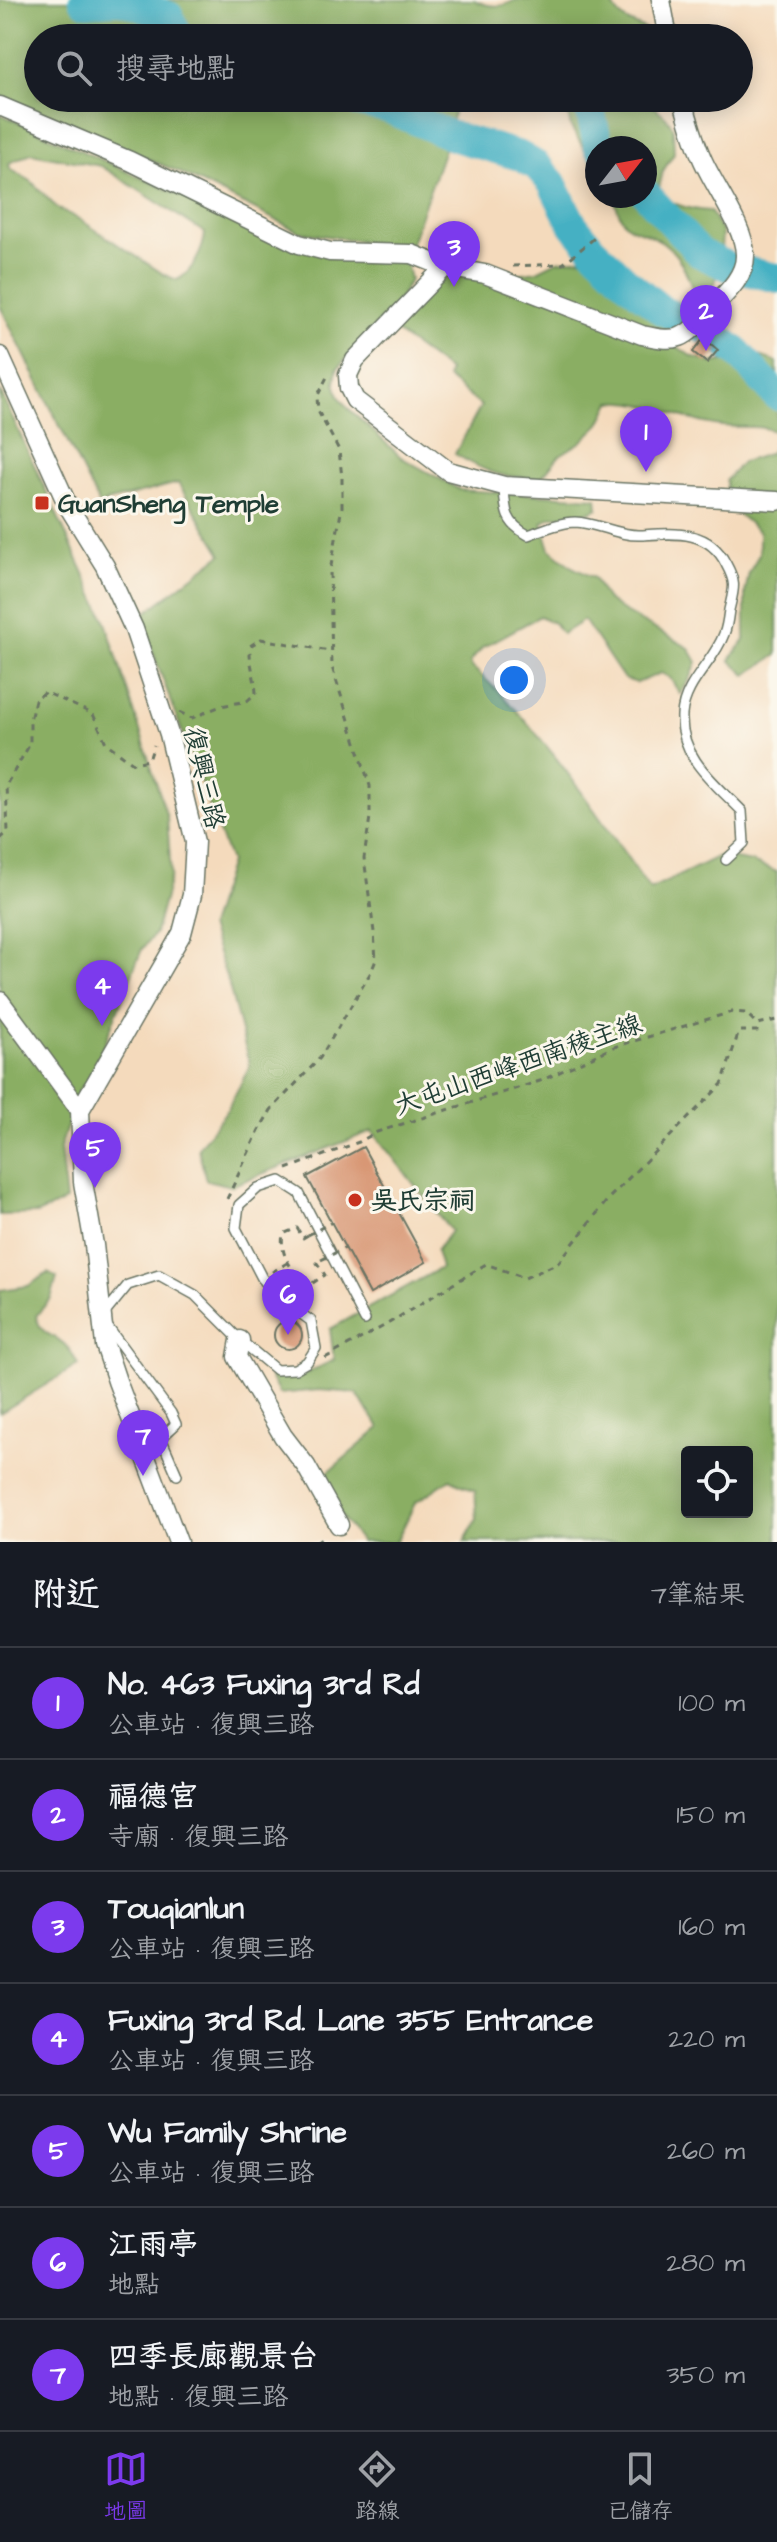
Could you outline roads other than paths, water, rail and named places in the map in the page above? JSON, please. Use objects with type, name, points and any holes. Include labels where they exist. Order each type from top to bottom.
[{"type":"street","points":[[661,0],[665,24]]},
{"type":"street","points":[[0,106],[130,161],[299,244],[330,252],[412,254],[445,267],[485,274],[642,335],[665,340],[683,337],[704,317],[740,277],[746,258],[742,235],[700,155],[686,112]]},
{"type":"street","points":[[445,267],[355,360],[348,375],[349,388],[363,408],[448,471],[504,486],[777,501]]},
{"type":"street","name":"復興三路","points":[[0,356],[68,506],[105,566],[134,629],[169,734],[195,842],[192,895],[182,933],[80,1110]]},
{"type":"street","points":[[0,1001],[80,1110],[83,1182],[94,1245],[105,1345],[178,1542]]},
{"type":"street","points":[[240,1340],[237,1357],[283,1436],[306,1466],[339,1525]]},
{"type":"lane","points":[[504,486],[505,509],[514,528],[528,535],[574,522],[630,536],[690,534],[707,541],[722,554],[736,582],[724,636],[688,693],[682,713],[683,732],[692,756],[706,777],[742,811],[744,843],[726,860]]},
{"type":"lane","points":[[177,1475],[161,1438],[176,1424],[171,1413],[101,1318],[128,1285],[159,1275],[195,1295],[240,1340],[276,1370],[295,1369],[307,1362],[316,1348],[311,1321],[279,1298],[262,1278],[236,1228],[239,1205],[258,1188],[280,1181],[299,1193],[365,1320]]},
{"type":"waterway","points":[[84,0],[119,0]]},
{"type":"waterway","points":[[121,0],[169,16],[173,24]]},
{"type":"waterway","points":[[396,112],[452,136],[520,156],[537,166],[552,183],[572,223],[592,248],[627,282],[663,311],[709,331],[737,352],[777,396]]},
{"type":"waterway","points":[[590,112],[596,136]]},
{"type":"waterway","points":[[657,206],[700,253],[729,267],[777,278]]},
{"type":"place","name":"Touqianlun","points":[[454,287]]},
{"type":"place","name":"福德宮","points":[[706,351]]},
{"type":"place","name":"No. 463 Fuxing 3rd Rd","points":[[646,472]]},
{"type":"place","name":"GuanSheng Temple","points":[[42,503]]},
{"type":"place","name":"Fuxing 3rd Rd. Lane 355 Entrance","points":[[102,1026]]},
{"type":"place","name":"Wu Family Shrine","points":[[95,1188]]},
{"type":"place","name":"吳氏宗祠","points":[[355,1200]]},
{"type":"place","name":"江雨亭","points":[[288,1335]]},
{"type":"place","name":"四季長廊觀景台","points":[[143,1476]]}]
